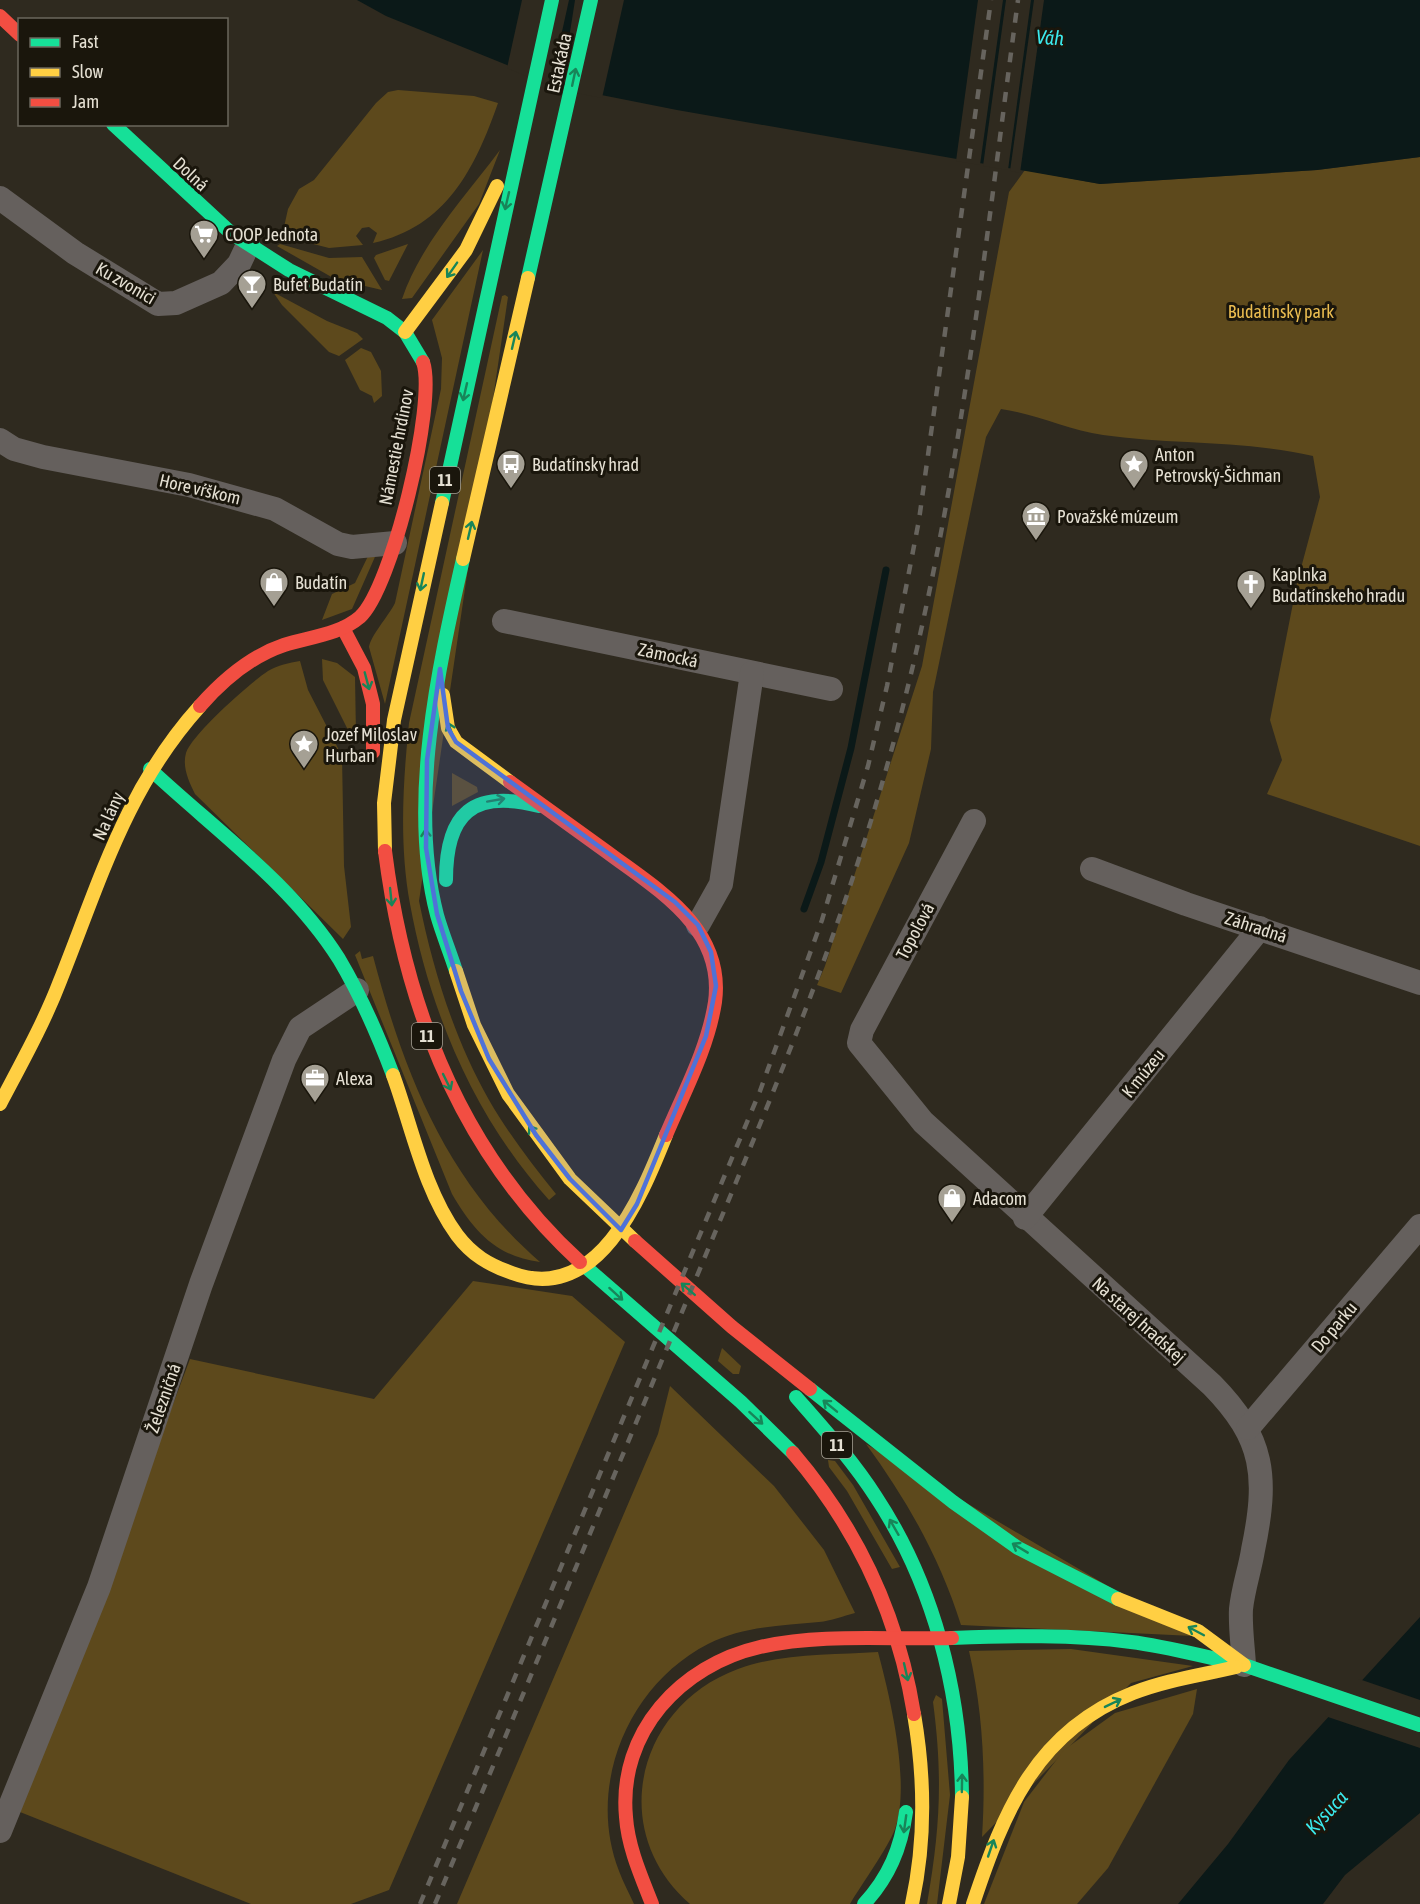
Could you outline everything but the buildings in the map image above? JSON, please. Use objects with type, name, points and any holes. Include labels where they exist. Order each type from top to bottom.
[{"type":"main road","name":"Estakáda","points":[[525,124],[552,0]]},
{"type":"main road","name":"Estakáda","points":[[440,669],[591,0]]},
{"type":"main road","points":[[0,16],[18,33]]},
{"type":"main road","points":[[405,332],[466,250],[525,124]]},
{"type":"main road","name":"11","points":[[525,124],[394,720],[383,815],[394,926],[423,1027],[465,1117],[496,1166],[529,1209],[572,1255],[763,1424],[836,1508],[874,1576],[901,1650],[916,1724],[924,1801],[916,1887],[912,1904]]},
{"type":"main road","name":"Dolná","points":[[115,126],[211,217],[248,245]]},
{"type":"main road","name":"Námestie hrdinov","points":[[248,245],[297,274],[387,318],[405,332],[421,356],[427,382],[424,408],[385,581],[373,604],[361,617],[343,628]]},
{"type":"main road","points":[[343,628],[364,668],[373,704],[373,815],[384,838]]},
{"type":"main road","name":"Na lány","points":[[0,1104],[43,1022],[126,814],[150,769],[180,729],[215,690],[249,662],[287,643],[343,628]]},
{"type":"main road","points":[[150,769],[285,893],[322,936],[357,990],[382,1045],[441,1206],[453,1228],[483,1261],[502,1272],[538,1279],[560,1277],[588,1265],[607,1249],[626,1223],[688,1082],[713,1011],[716,986],[711,952],[698,925],[654,885],[542,807],[456,742],[450,735],[440,669]]},
{"type":"main road","name":"11","points":[[440,669],[428,751],[425,816],[432,887],[461,991],[489,1059],[536,1135],[570,1179],[608,1218],[732,1327],[850,1460],[897,1531],[932,1607],[953,1691],[963,1774],[959,1848],[949,1904]]},
{"type":"main road","points":[[451,957],[445,850],[456,821],[470,808],[497,798],[524,800],[542,807]]},
{"type":"main road","points":[[732,1327],[953,1502],[1018,1548],[1120,1600],[1198,1631],[1244,1665]]},
{"type":"main road","points":[[652,1904],[632,1852],[625,1804],[626,1784],[636,1746],[655,1710],[675,1688],[696,1672],[722,1658],[761,1647],[807,1642],[1069,1637],[1132,1642],[1244,1665],[1420,1725]]},
{"type":"main road","points":[[973,1904],[1002,1818],[1013,1798],[1037,1763],[1072,1727],[1133,1693],[1244,1665]]},
{"type":"main road","points":[[864,1904],[886,1877],[898,1853],[904,1832],[916,1724]]},
{"type":"main road","points":[[639,1871],[668,1903]]},
{"type":"street","name":"Ku zvonici","points":[[0,198],[75,253],[158,304],[176,303],[221,283],[239,264],[248,245]]},
{"type":"street","name":"Hore vŕškom","points":[[0,440],[14,449],[43,457],[189,485],[275,508],[338,544],[352,547],[395,543]]},
{"type":"street","name":"Zámocká","points":[[504,621],[831,689]]},
{"type":"street","points":[[698,925],[721,884],[752,673]]},
{"type":"street","name":"Topoľová","points":[[859,1043],[862,1030],[974,821]]},
{"type":"street","name":"Záhradná","points":[[1092,869],[1420,983]]},
{"type":"street","name":"K múzeu","points":[[1025,1218],[1260,928]]},
{"type":"street","name":"Železničná","points":[[0,1831],[99,1587],[201,1284],[284,1060],[300,1028],[357,990]]},
{"type":"street","name":"Na starej hradskej","points":[[859,1043],[923,1122],[1025,1218],[1212,1385],[1232,1406],[1248,1428],[1256,1450],[1260,1486],[1259,1520],[1241,1609],[1244,1665]]},
{"type":"street","name":"Do parku","points":[[1248,1428],[1420,1226]]},
{"type":"highlighted area","points":[[440,669],[448,728],[456,742],[675,902],[698,925],[711,952],[716,986],[706,1036],[637,1204],[621,1230],[570,1179],[536,1135],[489,1059],[461,991],[437,914],[426,848],[427,760]]},
{"type":"green space","points":[[398,90],[474,96],[498,103],[479,150],[468,172],[454,192],[439,209],[420,224],[398,235],[373,243],[377,233],[369,227],[362,228],[356,236],[363,245],[329,248],[282,236],[288,209],[299,189],[314,180],[376,103],[388,92]]},
{"type":"green space","points":[[500,150],[479,204],[412,298],[402,299],[410,278],[432,240]]},
{"type":"green space","name":"Budatínsky park","points":[[1420,157],[1420,846],[1267,794],[1282,760],[1270,720],[1297,583],[1320,497],[1313,456],[1261,447],[1103,435],[1001,409],[986,437],[933,692],[931,749],[909,843],[841,993],[817,985],[922,666],[1009,192],[1025,170],[1100,184],[1317,170]]},
{"type":"green space","points":[[280,244],[329,258],[362,257],[382,290],[335,279],[277,246]]},
{"type":"green space","points":[[408,244],[389,281],[385,280],[374,258],[376,255]]},
{"type":"green space","points":[[483,250],[385,704],[369,647],[395,603],[441,389],[442,358],[432,320]]},
{"type":"green space","points":[[273,292],[327,321],[357,333],[363,339],[339,356],[329,352],[282,305]]},
{"type":"green space","points":[[502,296],[508,297],[419,901],[438,978],[465,1052],[504,1124],[556,1194],[549,1200],[499,1134],[459,1062],[443,1024],[419,945],[410,904],[404,859],[404,790],[409,723]]},
{"type":"green space","points":[[361,348],[371,352],[381,371],[382,396],[374,403],[372,396],[360,390],[345,360]]},
{"type":"green space","points":[[378,550],[352,609],[322,620],[332,594],[355,583],[370,552]]},
{"type":"green space","points":[[322,659],[337,663],[355,677],[356,735],[350,734],[323,680]]},
{"type":"green space","points":[[300,661],[308,690],[342,756],[344,866],[351,927],[343,939],[195,794],[186,769],[186,753],[191,744],[223,709],[268,671]]},
{"type":"green space","points":[[452,773],[477,787],[478,792],[452,806]]},
{"type":"green space","points":[[360,951],[362,959],[373,956],[399,1042],[415,1083],[454,1160],[507,1230],[540,1262],[511,1254],[487,1240],[468,1219],[452,1194],[355,955]]},
{"type":"green space","points":[[473,1281],[572,1296],[625,1342],[389,1890],[351,1904],[251,1904],[20,1812],[190,1359],[374,1399]]},
{"type":"green space","points":[[722,1348],[741,1366],[739,1374],[733,1374],[718,1361]]},
{"type":"green space","points":[[670,1386],[774,1486],[824,1550],[855,1613],[832,1620],[748,1630],[721,1638],[680,1662],[656,1685],[636,1711],[621,1741],[612,1773],[608,1805],[610,1839],[619,1871],[634,1904],[457,1904],[658,1434]]},
{"type":"green space","points":[[866,1444],[1193,1636],[961,1625],[943,1576],[921,1530],[895,1486]]},
{"type":"green space","points":[[828,1460],[835,1461],[853,1485],[900,1567],[892,1569],[847,1491],[829,1467]]},
{"type":"green space","points":[[1071,1649],[1193,1666],[1131,1683],[982,1837],[984,1790],[982,1743],[978,1697],[969,1651]]},
{"type":"green space","points":[[878,1652],[897,1740],[901,1789],[899,1810],[892,1837],[850,1904],[690,1904],[664,1874],[648,1842],[642,1807],[645,1773],[656,1740],[676,1711],[703,1687],[738,1669],[755,1664],[789,1657]]},
{"type":"green space","points":[[1197,1689],[1193,1714],[1108,1868],[1077,1904],[984,1904],[1024,1802],[1064,1750],[1115,1713]]},
{"type":"green space","points":[[936,1695],[942,1699],[950,1795],[937,1904],[927,1904],[939,1803],[938,1755],[933,1702]]},
{"type":"water","name":"Váh","points":[[357,0],[1420,0],[1420,157],[1317,170],[1100,184],[677,110],[561,87],[386,16]]},
{"type":"water","name":"Kysuca","points":[[1420,1617],[1420,1813],[1345,1875],[1323,1904],[1178,1904],[1228,1844],[1289,1760]]},
{"type":"pier","points":[[522,0],[569,0],[550,86],[507,68]]},
{"type":"pier","points":[[575,0],[624,0],[602,98],[561,90]]},
{"type":"pier","points":[[978,0],[1003,0],[980,165],[956,161]]},
{"type":"pier","points":[[1006,0],[1031,0],[1008,170],[983,166]]},
{"type":"pier","points":[[1034,0],[1044,0],[1020,173],[1010,171]]},
{"type":"pier","points":[[1359,1679],[1420,1700],[1420,1748],[1325,1716]]},
{"type":"waterway","points":[[804,909],[821,862],[851,748],[886,570]]},
{"type":"railway","points":[[420,1904],[760,1091],[822,920],[868,766],[887,686],[919,520],[991,0]]},
{"type":"railway","points":[[435,1904],[768,1105],[819,974],[865,841],[910,678],[949,486],[980,292],[1018,0]]},
{"type":"traffic: fast","points":[[442,503],[552,0]]},
{"type":"traffic: fast","points":[[528,278],[591,0]]},
{"type":"traffic: fast","points":[[115,126],[231,233],[289,270],[387,318],[405,332],[423,362]]},
{"type":"traffic: fast","points":[[456,971],[437,915],[429,872],[425,828],[426,783],[436,691],[463,559]]},
{"type":"traffic: fast","points":[[150,769],[251,858],[299,906],[320,932],[355,987],[393,1075]]},
{"type":"traffic: fast","points":[[446,880],[451,838],[458,823],[468,812],[481,804],[497,801],[539,806]]},
{"type":"traffic: fast","points":[[580,1262],[741,1402],[793,1453]]},
{"type":"traffic: fast","points":[[810,1389],[953,1502],[1018,1548],[1118,1599]]},
{"type":"traffic: fast","points":[[796,1397],[858,1471],[876,1497],[914,1566],[928,1603],[950,1679],[956,1718],[962,1797]]},
{"type":"traffic: fast","points":[[952,1638],[1042,1636],[1109,1639],[1156,1646],[1230,1662]]},
{"type":"traffic: fast","points":[[1244,1665],[1420,1725]]},
{"type":"traffic: fast","points":[[864,1904],[887,1873],[901,1838],[906,1812]]},
{"type":"traffic: slow","points":[[405,332],[466,250],[497,186]]},
{"type":"traffic: slow","points":[[463,559],[528,278]]},
{"type":"traffic: slow","points":[[385,851],[384,803],[394,720],[442,503]]},
{"type":"traffic: slow","points":[[443,695],[448,728],[456,742],[510,782]]},
{"type":"traffic: slow","points":[[0,1104],[47,1012],[102,872],[134,803],[174,737],[200,706]]},
{"type":"traffic: slow","points":[[456,971],[474,1025],[508,1094],[570,1179],[635,1241]]},
{"type":"traffic: slow","points":[[393,1075],[427,1178],[446,1217],[457,1235],[475,1254],[488,1263],[512,1273],[542,1279],[569,1274],[592,1260],[612,1239],[629,1214],[666,1135]]},
{"type":"traffic: slow","points":[[1118,1599],[1198,1631],[1244,1665]]},
{"type":"traffic: slow","points":[[973,1904],[997,1837],[1012,1806],[1028,1778],[1048,1752],[1071,1729],[1100,1709],[1146,1688],[1236,1667]]},
{"type":"traffic: slow","points":[[912,1904],[922,1833],[922,1785],[914,1714]]},
{"type":"traffic: slow","points":[[949,1904],[958,1857],[962,1797]]},
{"type":"traffic: jam","points":[[0,16],[18,33]]},
{"type":"traffic: jam","points":[[200,706],[228,678],[249,662],[284,645],[343,628],[360,617],[372,599],[398,534],[418,453],[426,383],[423,362]]},
{"type":"traffic: jam","points":[[343,628],[364,668],[373,704],[373,752]]},
{"type":"traffic: jam","points":[[510,782],[666,897],[699,932],[710,953],[715,976],[715,1002],[712,1019],[695,1070],[666,1135]]},
{"type":"traffic: jam","points":[[385,851],[394,910],[407,967],[424,1022],[445,1075],[471,1126],[502,1174],[538,1220],[580,1262]]},
{"type":"traffic: jam","points":[[635,1241],[732,1327],[810,1389]]},
{"type":"traffic: jam","points":[[793,1453],[837,1512],[872,1575],[897,1642],[914,1714]]},
{"type":"traffic: jam","points":[[652,1904],[629,1839],[626,1786],[632,1757],[644,1731],[660,1707],[681,1686],[705,1669],[731,1656],[760,1647],[807,1640],[952,1638]]},
{"type":"place","name":"COOP Jednota","points":[[204,260]]},
{"type":"place","name":"Bufet Budatín","points":[[252,310]]},
{"type":"place","name":"Budatínsky hrad","points":[[511,490]]},
{"type":"place","name":"Anton Petrovský-Šichman","points":[[1134,490]]},
{"type":"place","name":"Považské múzeum","points":[[1036,542]]},
{"type":"place","name":"Budatín","points":[[274,608]]},
{"type":"place","name":"Kaplnka Budatínskeho hradu","points":[[1251,610]]},
{"type":"place","name":"Jozef Miloslav Hurban","points":[[304,770]]},
{"type":"place","name":"Alexa","points":[[315,1104]]},
{"type":"place","name":"Adacom","points":[[952,1224]]}]
